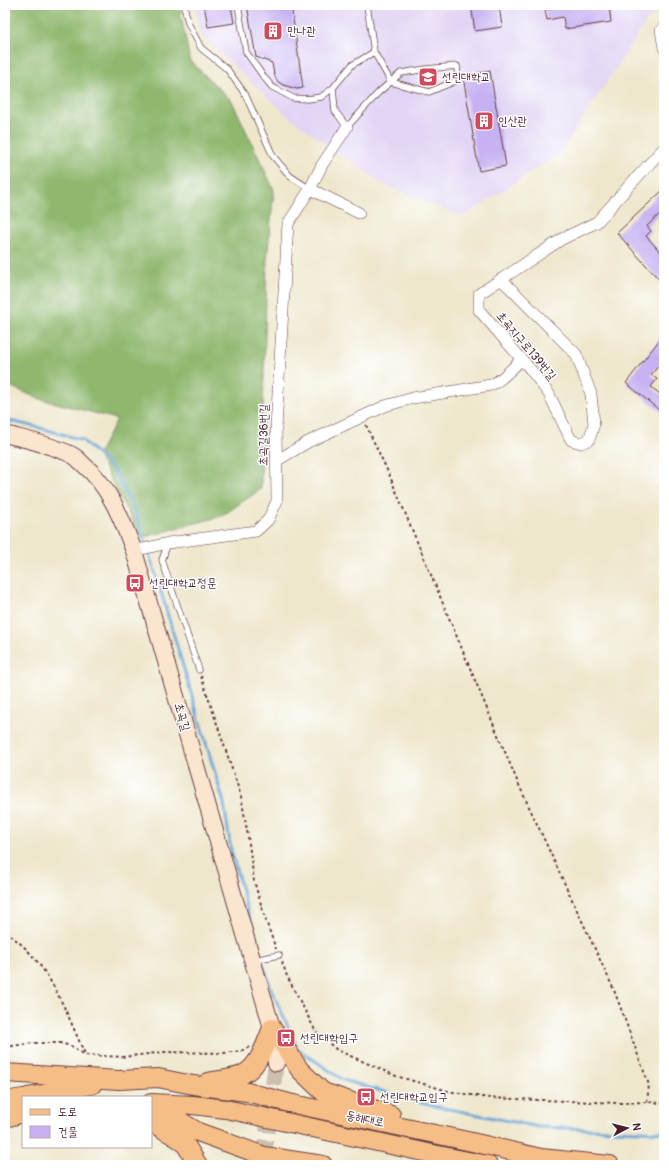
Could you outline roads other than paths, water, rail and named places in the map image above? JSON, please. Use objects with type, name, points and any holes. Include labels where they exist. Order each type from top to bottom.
[{"type":"main road","points":[[193,1085],[240,1076],[254,1066],[264,1049],[272,1028]]},
{"type":"main road","points":[[272,1028],[300,1070],[323,1092],[472,1142]]},
{"type":"main road","points":[[5,1073],[118,1080]]},
{"type":"main road","name":"동해대로","points":[[118,1080],[158,1078],[193,1085],[247,1092],[290,1103],[541,1158],[610,1165]]},
{"type":"main road","points":[[32,1096],[118,1080]]},
{"type":"main road","points":[[5,1101],[22,1098]]},
{"type":"main road","name":"동해대로","points":[[152,1103],[193,1105],[226,1109],[488,1165]]},
{"type":"main road","points":[[152,1104],[198,1132],[266,1161],[323,1165]]},
{"type":"main road","points":[[5,1118],[22,1113]]},
{"type":"main road","points":[[152,1123],[184,1142],[198,1165]]},
{"type":"street","points":[[664,28],[661,30],[664,48]]},
{"type":"street","name":"초곡길36번길","points":[[139,550],[168,543],[256,531],[268,520],[277,501],[276,428],[288,224],[310,189],[322,165],[347,127]]},
{"type":"street","name":"초곡지구로139번길","points":[[501,279],[576,354],[591,394],[594,424],[590,440],[581,443],[571,440],[549,394],[522,359],[479,310],[479,294],[501,279],[562,239],[597,222],[664,148]]},
{"type":"street","points":[[310,189],[359,213]]},
{"type":"street","points":[[276,461],[308,442],[385,406],[413,398],[491,385],[502,380],[522,359]]},
{"type":"street","name":"초곡길","points":[[5,434],[73,455],[95,474],[108,494],[139,550],[272,1028],[276,1063]]},
{"type":"lane","points":[[184,5],[188,23],[202,48],[227,69],[245,94],[273,156],[290,176],[310,189]]},
{"type":"lane","points":[[238,5],[246,52],[272,86],[293,98],[308,99],[321,97],[332,88],[352,66],[374,52]]},
{"type":"lane","points":[[332,88],[335,110],[347,127],[379,92],[391,82],[401,73],[457,66],[458,80],[429,92],[391,82],[374,52],[366,5]]},
{"type":"lane","points":[[168,543],[162,560],[199,670]]},
{"type":"lane","points":[[252,960],[279,955]]},
{"type":"waterway","points":[[5,420],[37,427],[82,440],[113,469],[135,511],[155,572],[224,803],[231,850],[256,942],[272,991],[298,1049],[343,1080],[429,1105],[539,1127],[664,1132]]},
{"type":"tunnel","points":[[264,1156],[276,1063]]},
{"type":"place","name":"만나관","points":[[273,31]]},
{"type":"place","name":"선린대학교","points":[[428,77]]},
{"type":"place","name":"인산관","points":[[484,121]]},
{"type":"place","name":"선린대학교정문","points":[[135,583]]},
{"type":"place","name":"선린대학입구","points":[[286,1038]]},
{"type":"place","name":"선린대학교입구","points":[[366,1097]]}]
